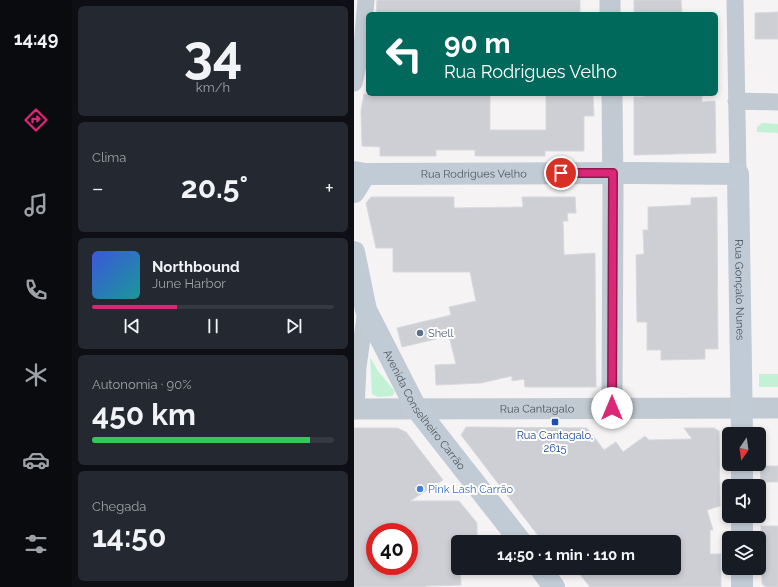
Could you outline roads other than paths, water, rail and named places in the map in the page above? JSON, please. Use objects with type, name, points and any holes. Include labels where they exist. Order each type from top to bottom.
[{"type":"main road","name":"Rua Rodrigues Velho","points":[[360,173],[730,174]]},
{"type":"main road","points":[[354,192],[360,173]]},
{"type":"main road","name":"Rua Gonçalo Nunes","points":[[730,174],[742,427]]},
{"type":"main road","name":"Avenida Conselheiro Carrão","points":[[354,252],[366,310],[416,408],[516,535]]},
{"type":"main road","points":[[545,575],[554,587]]},
{"type":"main road","points":[[742,575],[742,587]]},
{"type":"street","points":[[354,83],[362,47],[366,0]]},
{"type":"street","points":[[610,0],[610,12]]},
{"type":"street","name":"Rua Gonçalo Nunes","points":[[730,174],[738,146],[735,0]]},
{"type":"street","points":[[612,96],[612,408]]},
{"type":"street","points":[[736,101],[778,102]]},
{"type":"street","name":"Avenida Conselheiro Carrão","points":[[355,409],[358,367],[366,310]]},
{"type":"street","name":"Rua Cantagalo","points":[[355,409],[778,408]]},
{"type":"place","name":"Shell","points":[[420,333]]},
{"type":"place","name":"Rua Cantagalo, 2615","points":[[555,422]]},
{"type":"place","name":"Pink Lash Carrão","points":[[420,489]]}]
